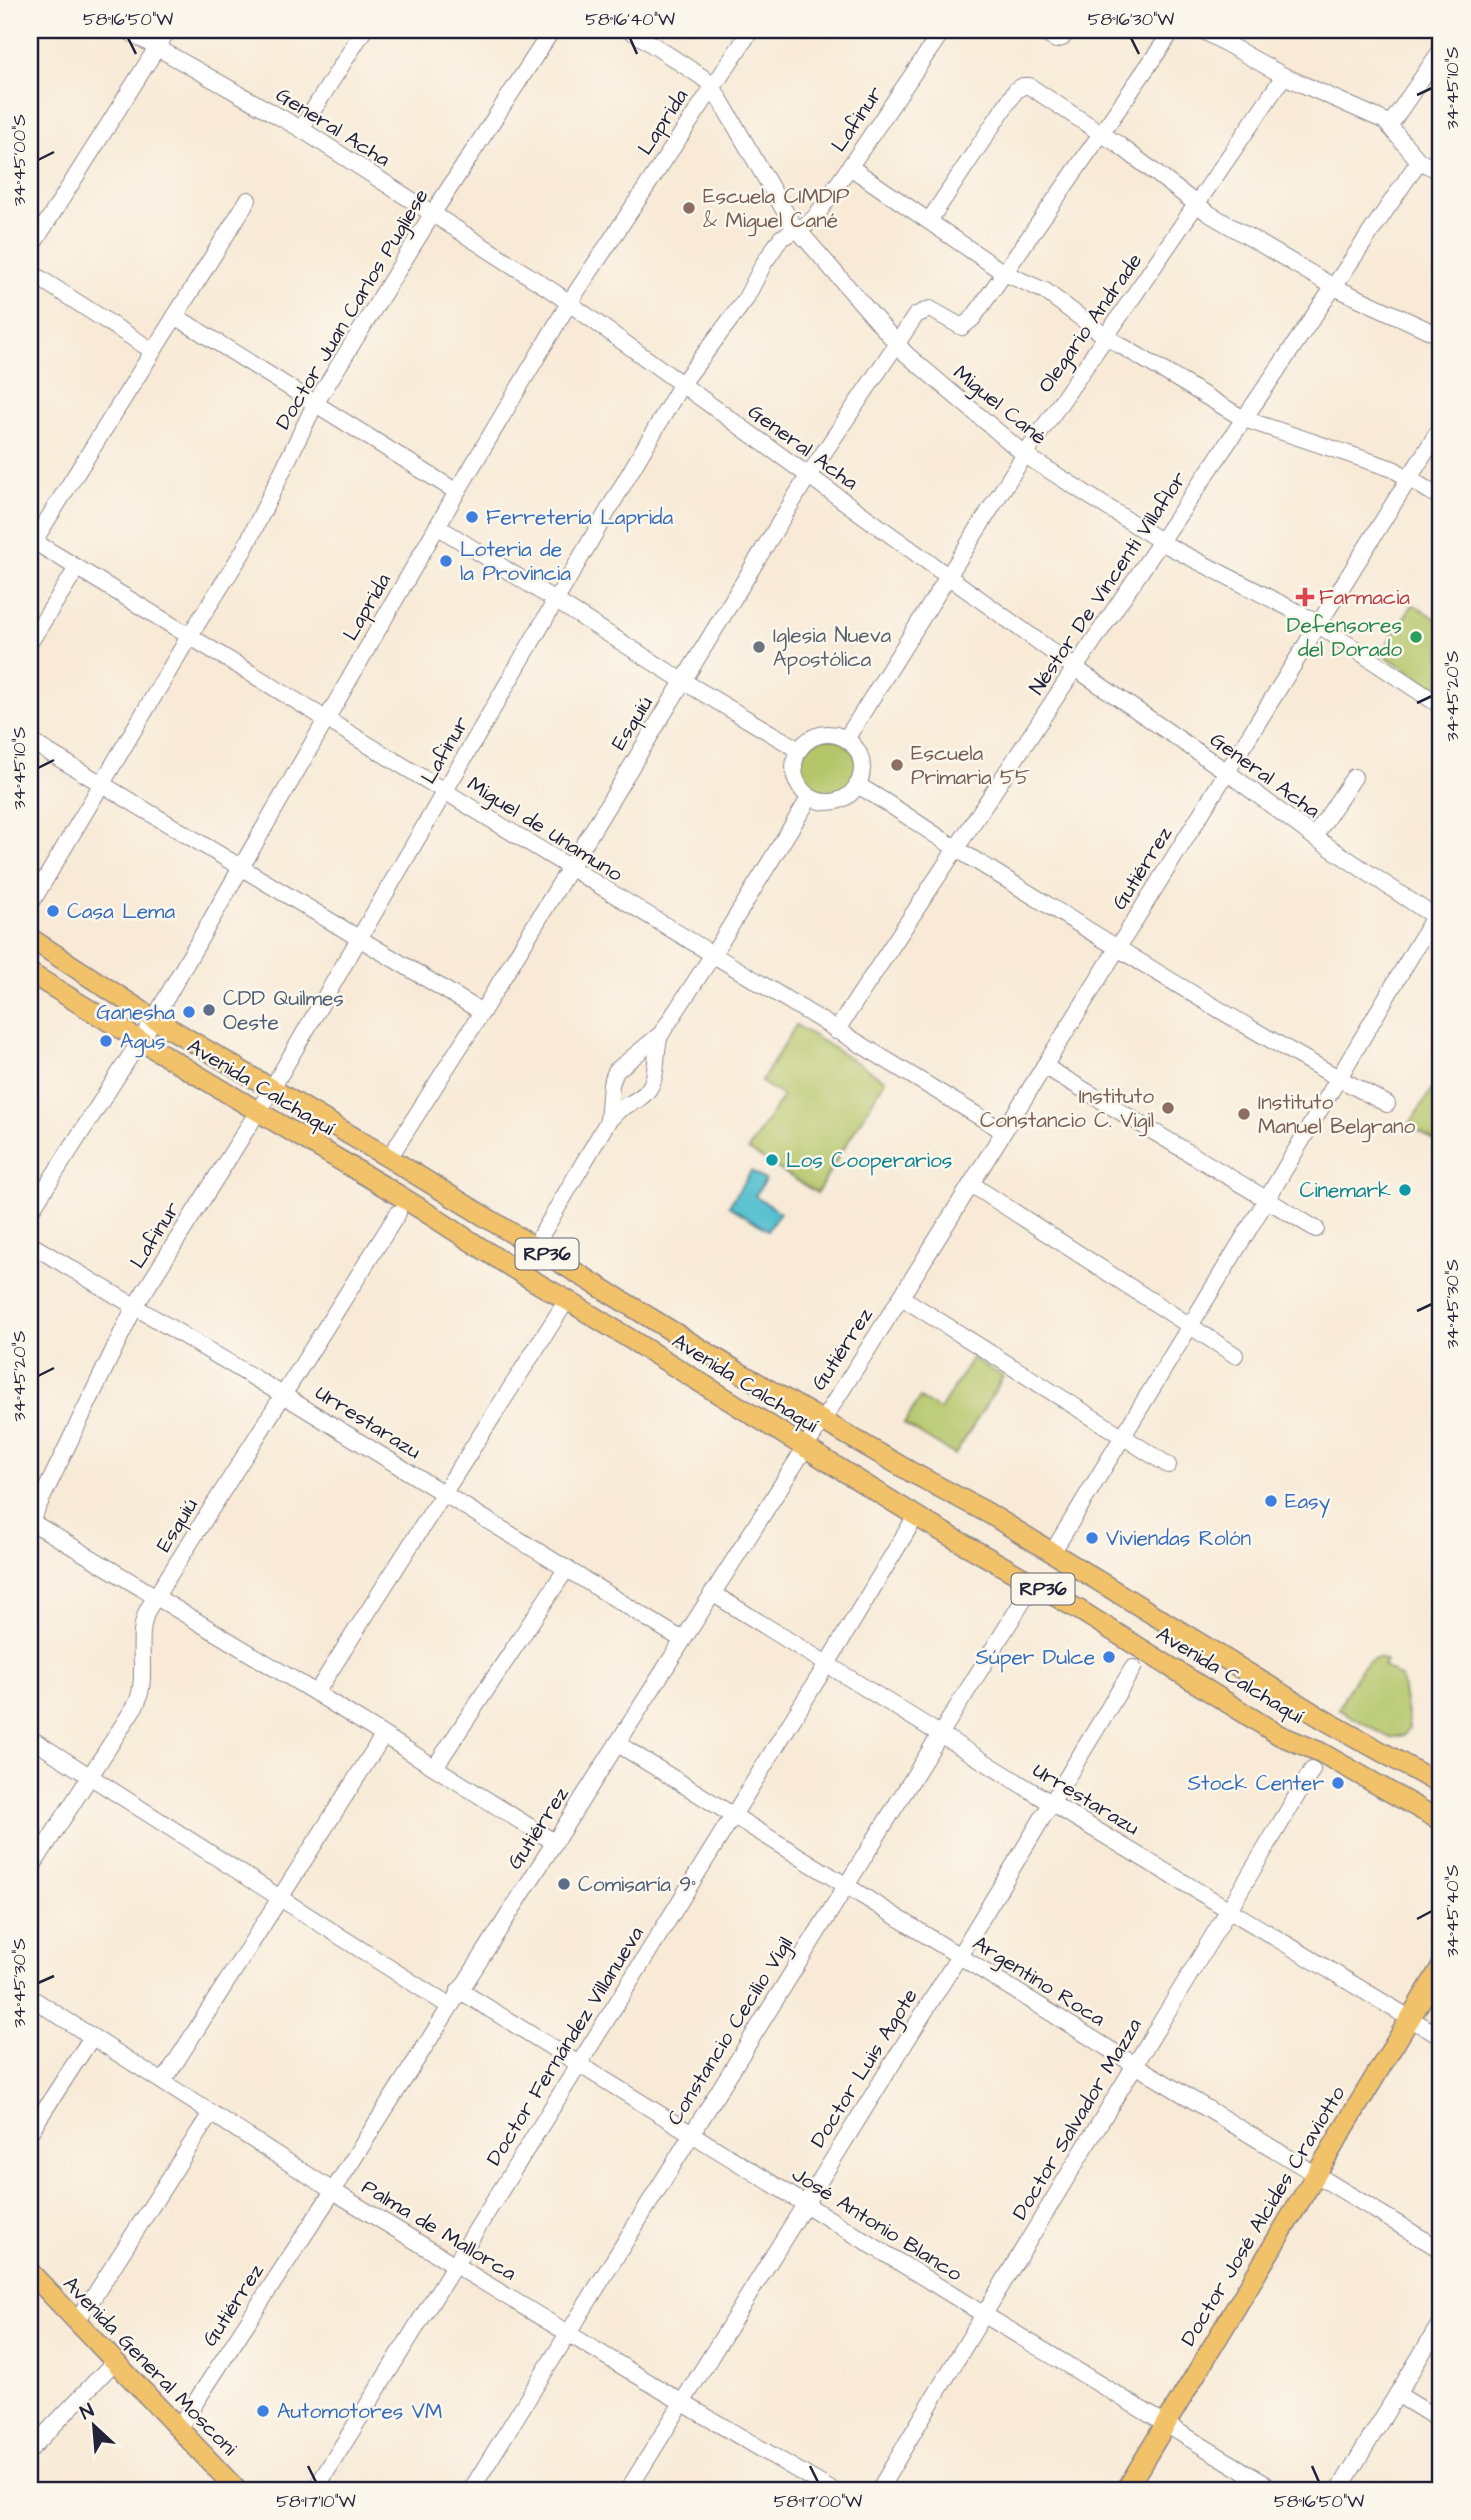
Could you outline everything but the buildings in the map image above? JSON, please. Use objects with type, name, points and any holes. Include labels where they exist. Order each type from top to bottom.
[{"type":"main road","name":"Avenida Calchaquí","points":[[30,938],[153,1019],[273,1088],[702,1350],[911,1472],[989,1513],[1323,1718],[1441,1785]]},
{"type":"main road","name":"Avenida Calchaquí","points":[[30,973],[404,1199],[525,1278],[567,1300],[916,1516],[1081,1611],[1279,1735],[1320,1752],[1441,1821]]},
{"type":"main road","points":[[1279,1735],[1441,1830]]},
{"type":"main road","name":"Doctor José Alcides Craviotto","points":[[1126,2490],[1441,1967]]},
{"type":"main road","name":"Avenida General Mosconi","points":[[30,2272],[236,2490]]},
{"type":"street","name":"General Acha","points":[[126,30],[301,129],[569,303],[1075,668],[1227,772],[1314,837],[1439,914]]},
{"type":"street","points":[[30,248],[168,30]]},
{"type":"street","points":[[301,129],[364,30]]},
{"type":"street","name":"Doctor Juan Carlos Pugliese","points":[[30,905],[190,635],[244,550],[315,404],[433,213],[552,30]]},
{"type":"street","name":"Miguel Cané","points":[[630,30],[712,86],[796,230],[895,345],[1025,455],[1160,542],[1297,611],[1441,706]]},
{"type":"street","name":"Laprida","points":[[30,1212],[153,1019],[437,526],[569,303],[751,30]]},
{"type":"street","name":"Lafinur","points":[[30,1522],[134,1308],[273,1088],[681,385],[745,300],[769,254],[781,238],[809,223],[816,216],[943,30]]},
{"type":"street","points":[[1038,30],[1056,40],[1068,32]]},
{"type":"street","points":[[1004,273],[1172,30]]},
{"type":"street","points":[[1202,30],[1222,34],[1284,76],[1378,117],[1390,125],[1419,161],[1441,172]]},
{"type":"street","points":[[1390,125],[1441,50]]},
{"type":"street","name":"Olegario Andrade","points":[[846,738],[1025,455],[1284,76]]},
{"type":"street","points":[[929,221],[1016,90],[1029,86],[1100,132],[1197,206],[1334,287],[1441,336]]},
{"type":"street","name":"Néstor De Vincenti Villaflor","points":[[836,1031],[1075,668],[1419,161]]},
{"type":"street","points":[[850,167],[1004,273],[1045,291],[1105,335],[1244,419],[1393,469],[1441,498]]},
{"type":"street","points":[[32,540],[248,200]]},
{"type":"street","points":[[30,272],[153,351]]},
{"type":"street","name":"Esquiú","points":[[389,1158],[482,1012],[808,476],[895,345],[916,315],[925,310],[930,309],[961,327],[973,318],[1004,273]]},
{"type":"street","points":[[175,316],[457,492]]},
{"type":"street","name":"Gutiérrez","points":[[178,2429],[618,1744],[681,1640],[901,1297],[1441,427]]},
{"type":"street","points":[[437,526],[683,681],[799,750]]},
{"type":"street","name":"Miguel de Unamuno","points":[[32,540],[1003,1131]]},
{"type":"street","points":[[30,642],[77,568]]},
{"type":"street","points":[[836,734],[846,738],[854,746],[862,765],[857,785],[850,794],[841,799],[820,801],[810,797],[801,790],[793,770],[799,750],[815,736],[836,734]]},
{"type":"street","points":[[30,741],[482,1012]]},
{"type":"street","points":[[1314,837],[1354,777]]},
{"type":"street","points":[[857,785],[956,849],[1118,947],[1337,1078],[1387,1104]]},
{"type":"street","points":[[535,1246],[608,1121],[648,1091],[653,1077],[655,1050],[661,1034],[810,797]]},
{"type":"street","points":[[1052,1553],[1191,1326],[1337,1078],[1439,914]]},
{"type":"street","points":[[608,1121],[611,1084],[616,1072],[661,1034]]},
{"type":"street","points":[[1044,1066],[1316,1228]]},
{"type":"street","points":[[971,1185],[1235,1355]]},
{"type":"street","name":"Esquiú","points":[[30,1870],[140,1695],[143,1624],[156,1597],[398,1213]]},
{"type":"street","name":"Urrestarazu","points":[[30,1244],[283,1395],[681,1640]]},
{"type":"street","points":[[901,1297],[1168,1465]]},
{"type":"street","points":[[316,1693],[567,1300]]},
{"type":"street","name":"Doctor Fernández Villanueva","points":[[316,2490],[916,1516]]},
{"type":"street","points":[[30,1522],[316,1693],[554,1842]]},
{"type":"street","points":[[435,1768],[566,1568]]},
{"type":"street","name":"Urrestarazu","points":[[712,1593],[1051,1803],[1441,2037]]},
{"type":"street","name":"Constancio Cecilio Vigil","points":[[471,2490],[1026,1596]]},
{"type":"street","name":"Doctor Luis Agote","points":[[628,2490],[959,1956],[1133,1668]]},
{"type":"street","points":[[163,2082],[383,1736]]},
{"type":"street","points":[[30,1738],[449,2006]]},
{"type":"street","name":"Argentino Roca","points":[[618,1744],[1135,2065],[1441,2250]]},
{"type":"street","name":"Doctor Salvador Mazza","points":[[879,2490],[1312,1769]]},
{"type":"street","name":"José Antonio Blanco","points":[[459,1990],[983,2314],[1275,2490]]},
{"type":"street","name":"Palma de Mallorca","points":[[30,1997],[332,2190],[831,2490]]},
{"type":"street","points":[[30,2132],[92,2037]]},
{"type":"street","points":[[75,2320],[89,2304],[211,2113]]},
{"type":"street","points":[[1339,2490],[1441,2322]]},
{"type":"street","points":[[30,2451],[115,2361]]},
{"type":"street","points":[[1397,2394],[1441,2421]]},
{"type":"green space","name":"Defensores del Dorado","points":[[1413,604],[1441,622],[1441,692],[1381,653]]},
{"type":"green space","points":[[822,738],[834,738],[849,746],[857,761],[857,773],[849,788],[834,796],[822,796],[807,788],[799,773],[799,761],[807,746]]},
{"type":"green space","points":[[796,1025],[885,1080],[817,1193],[748,1150],[783,1096],[761,1082]]},
{"type":"green space","points":[[1441,1075],[1441,1145],[1409,1125]]},
{"type":"green space","points":[[972,1358],[1003,1377],[955,1455],[904,1424],[920,1398],[940,1410]]},
{"type":"green space","points":[[1378,1657],[1386,1660],[1383,1666],[1401,1677],[1409,1728],[1404,1735],[1390,1738],[1338,1709],[1359,1672]]},
{"type":"water","points":[[751,1171],[765,1180],[755,1196],[780,1212],[768,1230],[729,1206]]},
{"type":"place","name":"Escuela CIMDIP & Miguel Cané","points":[[689,208]]},
{"type":"place","name":"Ferretería Laprida","points":[[472,517]]},
{"type":"place","name":"Loteria de la Provincia","points":[[446,561]]},
{"type":"place","name":"Farmacia","points":[[1305,597]]},
{"type":"place","name":"Defensores del Dorado","points":[[1416,637]]},
{"type":"place","name":"Iglesia Nueva Apostólica","points":[[759,647]]},
{"type":"place","name":"Escuela Primaria 55","points":[[897,765]]},
{"type":"place","name":"Casa Lema","points":[[53,911]]},
{"type":"place","name":"CDD Quilmes Oeste","points":[[209,1010]]},
{"type":"place","name":"Ganesha","points":[[189,1012]]},
{"type":"place","name":"Agus","points":[[106,1041]]},
{"type":"place","name":"Instituto Constancio C. Vigil","points":[[1168,1108]]},
{"type":"place","name":"Instituto Manuel Belgrano","points":[[1244,1114]]},
{"type":"place","name":"Los Cooperarios","points":[[772,1160]]},
{"type":"place","name":"Cinemark","points":[[1405,1190]]},
{"type":"place","name":"Easy","points":[[1271,1501]]},
{"type":"place","name":"Viviendas Rolón","points":[[1092,1538]]},
{"type":"place","name":"Súper Dulce","points":[[1109,1657]]},
{"type":"place","name":"Stock Center","points":[[1338,1783]]},
{"type":"place","name":"Comisaría 9°","points":[[564,1884]]},
{"type":"place","name":"Automotores VM","points":[[263,2411]]}]
